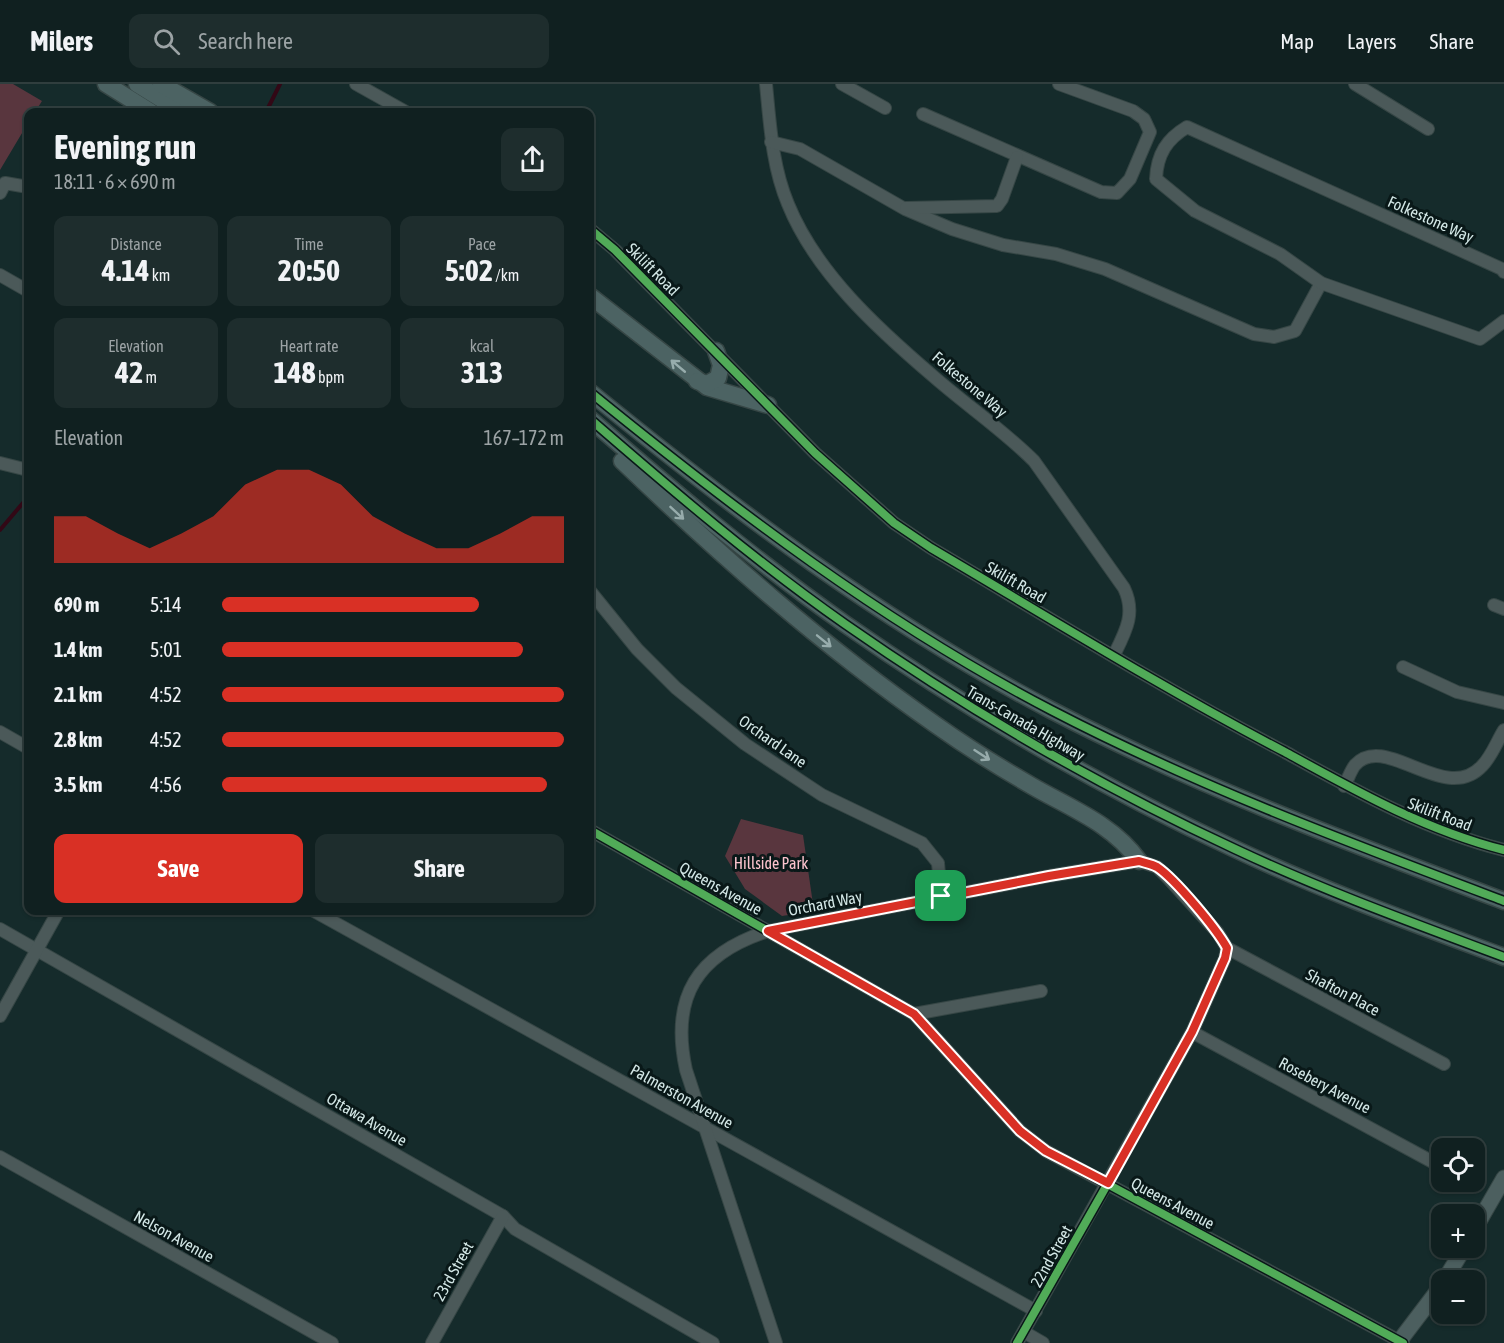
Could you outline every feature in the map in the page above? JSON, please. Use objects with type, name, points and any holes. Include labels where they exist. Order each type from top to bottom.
[{"type":"highway","points":[[106,84],[145,108]]},
{"type":"highway","points":[[137,84],[176,108]]},
{"type":"highway","points":[[161,84],[203,108]]},
{"type":"highway","points":[[594,299],[696,380],[722,394],[768,405]]},
{"type":"highway","points":[[696,380],[707,384],[718,378],[721,366],[716,351]]},
{"type":"highway","name":"Trans-Canada Highway","points":[[594,395],[714,492],[786,545],[898,620],[1011,688],[1130,749],[1213,787],[1307,826],[1504,901]]},
{"type":"highway","name":"Trans-Canada Highway","points":[[594,422],[698,512],[807,596],[879,648],[991,720],[1110,787],[1233,849],[1320,887],[1504,957]]},
{"type":"highway","points":[[594,433],[712,546],[864,673],[979,754],[1110,830],[1129,846],[1139,861]]},
{"type":"main road","points":[[1485,1211],[1504,1178]]},
{"type":"main road","points":[[1400,1342],[1431,1300]]},
{"type":"street","points":[[356,84],[399,108]]},
{"type":"street","name":"Folkestone Way","points":[[766,84],[771,142],[787,202],[797,225],[835,279],[932,376],[1018,445],[1034,461],[1124,588],[1130,600],[1130,616],[1114,655]]},
{"type":"street","points":[[842,84],[885,108]]},
{"type":"street","points":[[923,114],[1101,192],[1117,193],[1130,179],[1150,132],[1144,119],[1133,111],[1059,84]]},
{"type":"street","points":[[1355,84],[1428,129]]},
{"type":"street","name":"Folkestone Way","points":[[1504,272],[1502,269],[1187,127],[1171,137],[1156,161],[1155,178],[1195,211],[1280,254],[1321,283],[1480,339],[1504,321]]},
{"type":"street","points":[[771,142],[800,148],[905,209],[952,229],[1003,245],[1056,254],[1105,269],[1254,334],[1274,337],[1295,331],[1321,283]]},
{"type":"street","points":[[905,209],[938,205],[997,206],[1017,157]]},
{"type":"street","points":[[0,193],[5,183],[24,186]]},
{"type":"street","name":"Skilift Road","points":[[594,232],[615,250],[815,453],[894,523],[931,548],[1232,724],[1344,786],[1440,830],[1504,850]]},
{"type":"street","points":[[0,275],[24,289]]},
{"type":"street","points":[[0,463],[24,469]]},
{"type":"street","name":"Orchard Lane","points":[[594,596],[637,648],[676,688],[745,744],[822,795],[922,843],[938,863],[941,896]]},
{"type":"street","points":[[1403,667],[1457,692],[1504,703]]},
{"type":"street","points":[[1344,786],[1356,764],[1375,757],[1389,758],[1449,779],[1464,778],[1483,766],[1504,730]]},
{"type":"street","points":[[0,732],[24,746]]},
{"type":"street","name":"Queens Avenue","points":[[594,832],[914,1014],[1020,1131],[1046,1151],[1400,1342]]},
{"type":"street","points":[[1139,861],[1157,867],[1218,933],[1227,948]]},
{"type":"street","name":"Orchard Way","points":[[776,1343],[704,1127],[680,1041],[684,1002],[696,978],[715,958],[744,938],[768,931],[941,896],[1139,861]]},
{"type":"street","points":[[0,1016],[56,915]]},
{"type":"street","name":"Palmerston Avenue","points":[[321,915],[1036,1311]]},
{"type":"street","name":"Ottawa Avenue","points":[[0,929],[503,1216],[515,1228],[713,1343]]},
{"type":"street","name":"22nd Street","points":[[1021,1337],[1192,1032],[1225,958],[1227,948]]},
{"type":"street","name":"Shafton Place","points":[[1227,948],[1444,1064]]},
{"type":"street","points":[[914,1014],[1041,991]]},
{"type":"street","name":"Rosebery Avenue","points":[[1192,1032],[1431,1161]]},
{"type":"street","name":"Nelson Avenue","points":[[0,1158],[332,1343]]},
{"type":"street","name":"23rd Street","points":[[432,1343],[503,1216]]},
{"type":"street","points":[[1021,1337],[1043,1343]]},
{"type":"green space","points":[[0,84],[13,84],[42,101],[38,108],[24,108],[24,130],[0,170]]},
{"type":"green space","name":"Hillside Park","points":[[741,819],[803,835],[814,911],[782,916],[745,889],[725,856]]},
{"type":"waterway","points":[[268,108],[280,84]]},
{"type":"waterway","points":[[0,530],[24,502]]},
{"type":"cycle path","points":[[594,232],[615,250],[815,453],[894,523],[931,548],[1151,678],[1338,781],[1446,832],[1504,850]]},
{"type":"cycle path","points":[[594,395],[812,563],[929,640],[989,676],[1106,738],[1218,789],[1504,901]]},
{"type":"cycle path","points":[[594,422],[714,524],[812,600],[891,656],[1035,745],[1184,825],[1268,864],[1368,906],[1504,957]]},
{"type":"cycle path","points":[[594,832],[914,1014],[1020,1131],[1046,1151],[1403,1343]]},
{"type":"cycle path","points":[[1017,1343],[1108,1183]]},
{"type":"route","points":[[1139,861],[1157,867],[1218,933],[1227,948],[1225,958],[1192,1032],[1108,1183],[1046,1151],[1020,1131],[914,1014],[768,931],[941,896],[1139,861]]}]
